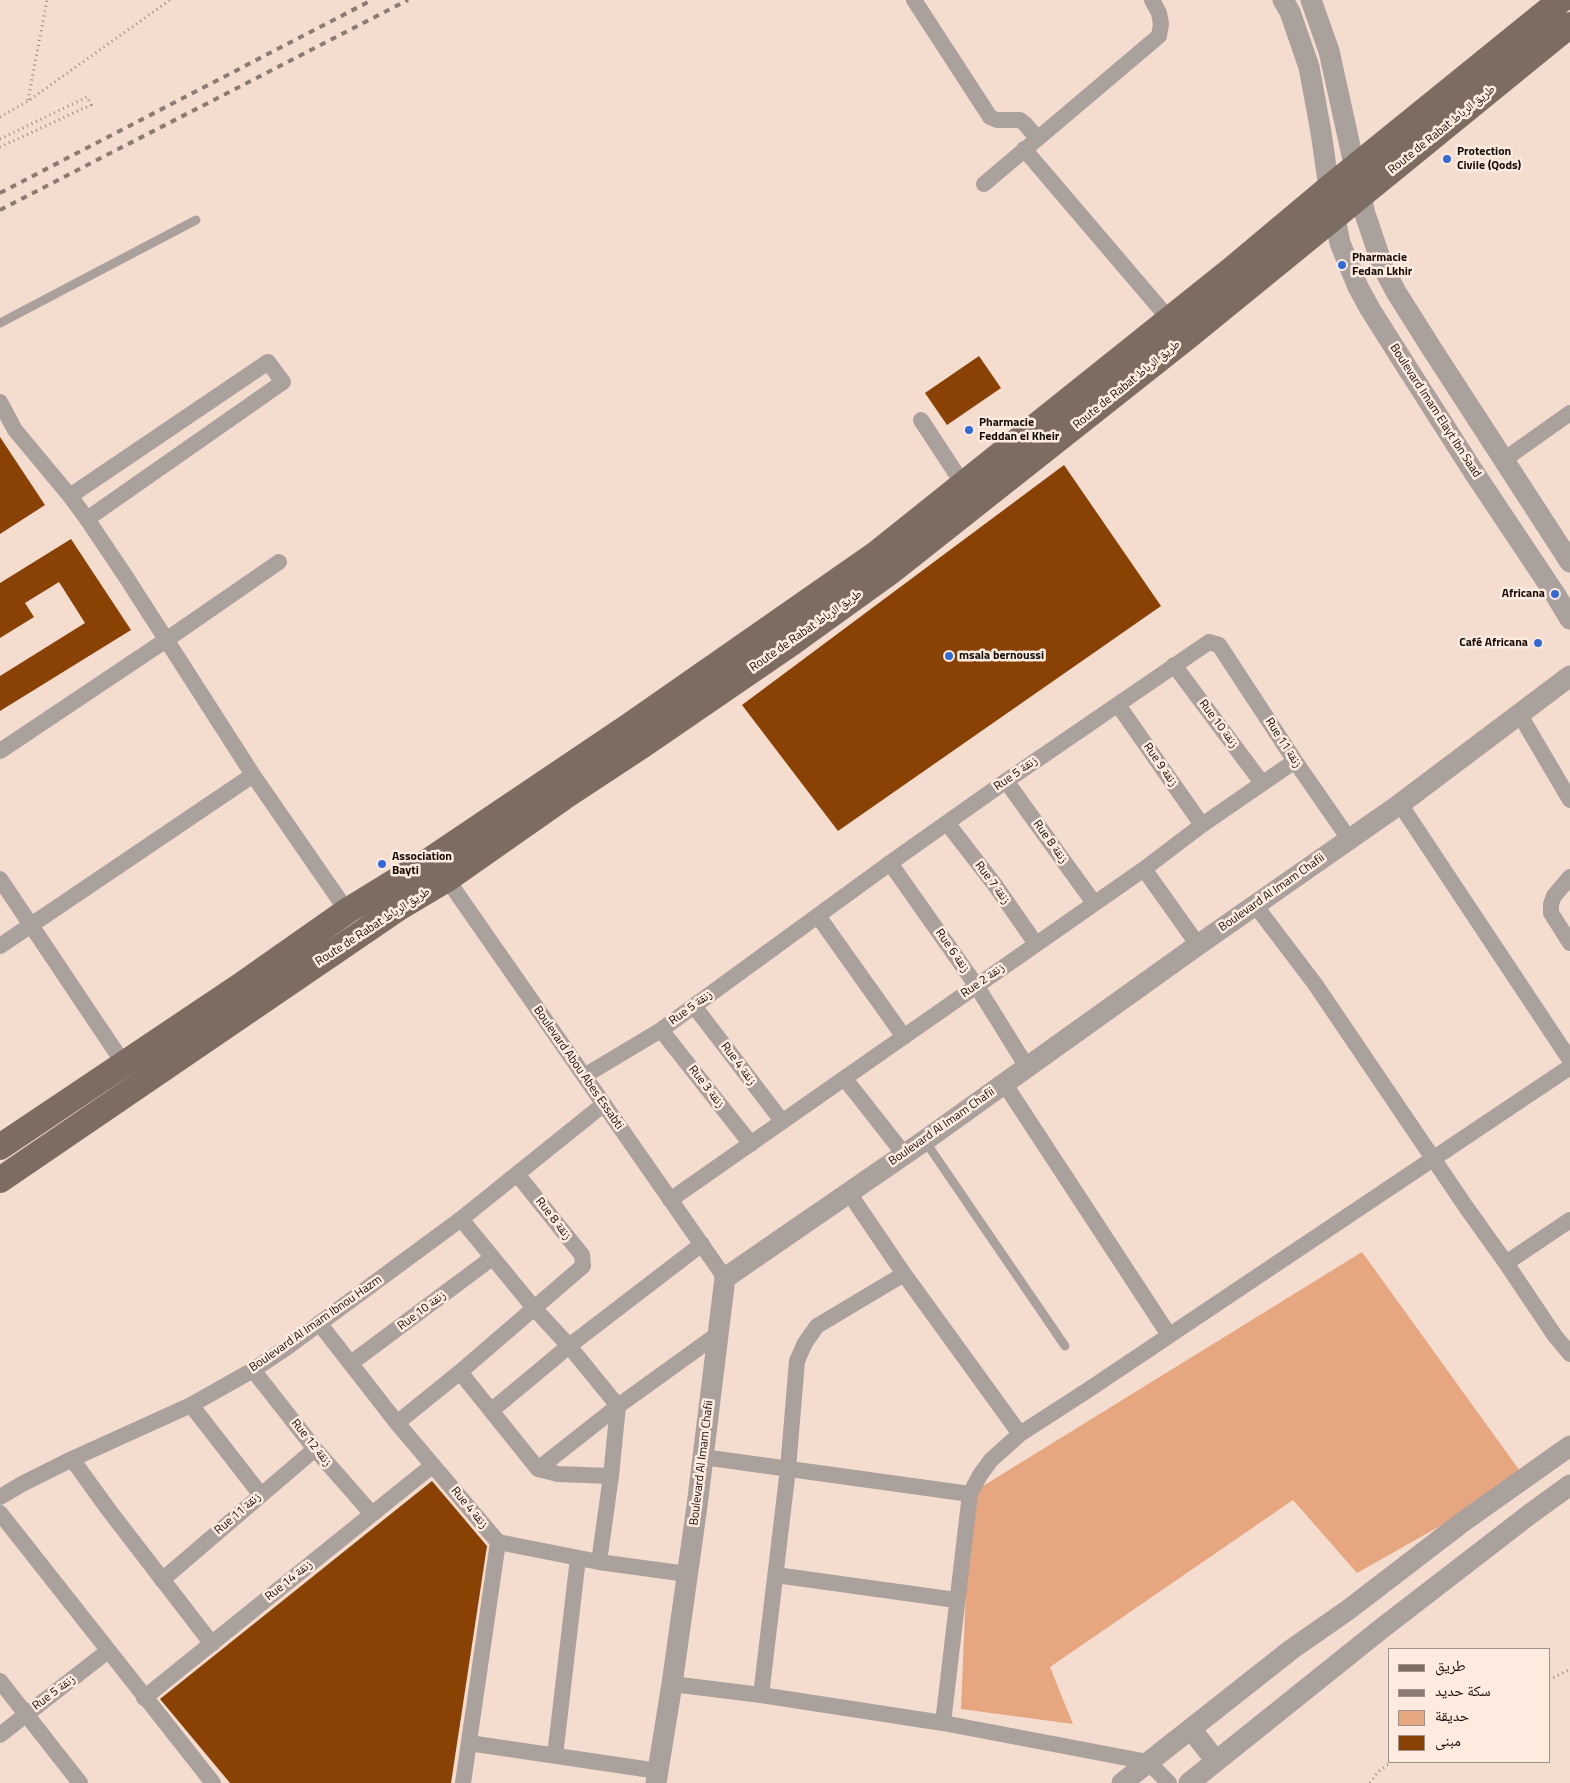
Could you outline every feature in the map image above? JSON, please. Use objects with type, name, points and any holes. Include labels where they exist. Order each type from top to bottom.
[{"type":"main road","name":"Route de Rabat طريق الرباط","points":[[0,1180],[400,907],[440,869],[629,726],[859,565],[1230,271],[1329,188],[1561,0]]},
{"type":"main road","name":"Route de Rabat طريق الرباط","points":[[0,1147],[240,986],[347,911],[440,869],[564,797],[793,642],[890,572],[1092,414],[1570,25]]},
{"type":"street","points":[[914,0],[990,117],[996,120],[1020,120],[1037,138]]},
{"type":"street","points":[[984,184],[1159,36],[1161,24],[1159,13],[1152,0]]},
{"type":"street","name":"Boulevard Imam Elayt Ibn Saad","points":[[1283,0],[1290,12],[1309,67],[1340,243],[1358,287],[1475,474],[1570,619]]},
{"type":"street","points":[[1311,0],[1329,51],[1361,196],[1383,266],[1396,292],[1570,562]]},
{"type":"street","points":[[1024,149],[1169,319]]},
{"type":"street","points":[[70,496],[268,362],[283,382],[87,519]]},
{"type":"street","points":[[0,402],[15,430],[87,519],[253,775],[347,911]]},
{"type":"street","points":[[1505,459],[1570,413]]},
{"type":"street","points":[[182,420],[198,441]]},
{"type":"street","points":[[920,420],[963,484]]},
{"type":"street","points":[[0,751],[279,562]]},
{"type":"street","name":"Rue 5 زنقة","points":[[584,1076],[661,1030],[890,863],[1174,665],[1209,642],[1219,645]]},
{"type":"street","name":"Rue 11 زنقة","points":[[1219,645],[1349,839]]},
{"type":"street","name":"Rue 10 زنقة","points":[[1174,665],[1262,783]]},
{"type":"street","name":"Boulevard Al Imam Chafii","points":[[657,1777],[672,1684],[703,1457],[725,1278],[924,1140],[1198,944],[1400,804],[1570,676]]},
{"type":"street","name":"Rue 9 زنقة","points":[[1118,705],[1202,825]]},
{"type":"street","points":[[1520,715],[1570,800]]},
{"type":"street","name":"Rue 2 زنقة","points":[[670,1200],[845,1079],[1295,761]]},
{"type":"street","points":[[0,946],[253,775]]},
{"type":"street","name":"Rue 8 زنقة","points":[[1006,781],[1094,903]]},
{"type":"street","points":[[1400,804],[1570,1060]]},
{"type":"street","name":"Rue 7 زنقة","points":[[947,823],[995,885],[1036,944]]},
{"type":"street","name":"Rue 6 زنقة","points":[[890,863],[976,985],[1027,1067]]},
{"type":"street","points":[[1144,868],[1198,944]]},
{"type":"street","name":"Boulevard Abou Abes Essabti","points":[[440,869],[725,1278]]},
{"type":"street","points":[[1570,877],[1554,896],[1551,904],[1551,913],[1570,943]]},
{"type":"street","points":[[0,879],[124,1064]]},
{"type":"street","points":[[1255,905],[1315,984],[1466,1207],[1555,1336],[1570,1354]]},
{"type":"street","points":[[818,916],[904,1037]]},
{"type":"street","name":"Rue 4 زنقة","points":[[694,1006],[782,1121]]},
{"type":"street","name":"Rue 3 زنقة","points":[[661,1030],[751,1144]]},
{"type":"street","points":[[943,1723],[970,1494],[991,1460],[1020,1434],[1570,1067]]},
{"type":"street","points":[[845,1079],[904,1154]]},
{"type":"street","points":[[1004,1083],[1169,1335]]},
{"type":"street","name":"Boulevard Al Imam Ibnou Hazm","points":[[0,1497],[72,1459],[191,1405],[253,1370],[286,1348],[461,1219],[604,1104]]},
{"type":"street","name":"Rue 8 زنقة","points":[[517,1174],[584,1260],[583,1266],[534,1308]]},
{"type":"street","points":[[849,1192],[904,1274],[1020,1434]]},
{"type":"street","points":[[461,1219],[618,1406],[611,1476],[599,1562]]},
{"type":"street","points":[[1506,1263],[1570,1220]]},
{"type":"street","points":[[492,1410],[569,1346],[702,1244]]},
{"type":"street","name":"Rue 10 زنقة","points":[[351,1363],[492,1258]]},
{"type":"street","points":[[761,1695],[788,1469],[797,1361],[805,1343],[817,1326],[904,1274]]},
{"type":"street","points":[[397,1423],[534,1308]]},
{"type":"street","name":"Rue 4 زنقة","points":[[319,1323],[397,1423],[498,1542]]},
{"type":"street","points":[[538,1468],[618,1406],[718,1334]]},
{"type":"street","name":"Rue 12 زنقة","points":[[253,1370],[315,1449],[372,1514]]},
{"type":"street","points":[[460,1372],[538,1468],[558,1474],[611,1476]]},
{"type":"street","points":[[191,1405],[261,1495]]},
{"type":"street","points":[[1122,1783],[1292,1649],[1348,1610],[1464,1521],[1570,1446]]},
{"type":"street","name":"Rue 11 زنقة","points":[[162,1580],[315,1449]]},
{"type":"street","points":[[703,1457],[970,1494]]},
{"type":"street","points":[[72,1459],[212,1644]]},
{"type":"street","name":"Rue 14 زنقة","points":[[144,1698],[433,1465]]},
{"type":"street","points":[[1189,1783],[1374,1634],[1570,1485]]},
{"type":"street","points":[[0,1513],[144,1698],[213,1783]]},
{"type":"street","points":[[463,1783],[498,1542],[599,1562],[687,1574]]},
{"type":"street","points":[[555,1756],[578,1558]]},
{"type":"street","points":[[776,1575],[956,1600]]},
{"type":"street","name":"Rue 5 زنقة","points":[[0,1735],[108,1651]]},
{"type":"street","points":[[0,1681],[80,1783]]},
{"type":"street","points":[[672,1684],[761,1695],[943,1723],[1148,1762],[1169,1783]]},
{"type":"street","points":[[1191,1729],[1216,1761]]},
{"type":"street","points":[[469,1743],[555,1756],[657,1777]]},
{"type":"lane","points":[[0,323],[196,220]]},
{"type":"lane","points":[[924,1140],[1065,1346]]},
{"type":"path","points":[[28,101],[47,0]]},
{"type":"path","points":[[0,117],[28,101],[170,0]]},
{"type":"path","points":[[0,139],[87,97],[91,105],[0,147]]},
{"type":"path","points":[[1550,1679],[1570,1669]]},
{"type":"path","points":[[1370,1783],[1378,1772],[1390,1763]]},
{"type":"green space","points":[[1362,1252],[1525,1478],[1357,1573],[1293,1500],[1050,1667],[1073,1724],[961,1709],[970,1494]]},
{"type":"building","points":[[979,356],[1001,388],[947,425],[925,393]]},
{"type":"building","points":[[0,437],[45,505],[0,534]]},
{"type":"building","name":"msala bernoussi","points":[[1064,465],[1161,606],[838,831],[742,705]]},
{"type":"building","points":[[71,539],[131,630],[0,711],[0,676],[85,623],[59,582],[25,603],[34,617],[0,638],[0,583]]},
{"type":"building","points":[[432,1481],[487,1546],[451,1783],[230,1783],[160,1699]]},
{"type":"railway","points":[[0,193],[372,0]]},
{"type":"railway","points":[[0,210],[408,0]]},
{"type":"place","name":"Protection Civile (Qods)","points":[[1447,159]]},
{"type":"place","name":"Pharmacie Fedan Lkhir","points":[[1342,265]]},
{"type":"place","name":"Pharmacie Feddan el Kheir","points":[[969,430]]},
{"type":"place","name":"Africana","points":[[1555,594]]},
{"type":"place","name":"Café Africana","points":[[1538,643]]},
{"type":"place","name":"msala bernoussi","points":[[949,656]]},
{"type":"place","name":"Association Bayti","points":[[382,864]]}]
